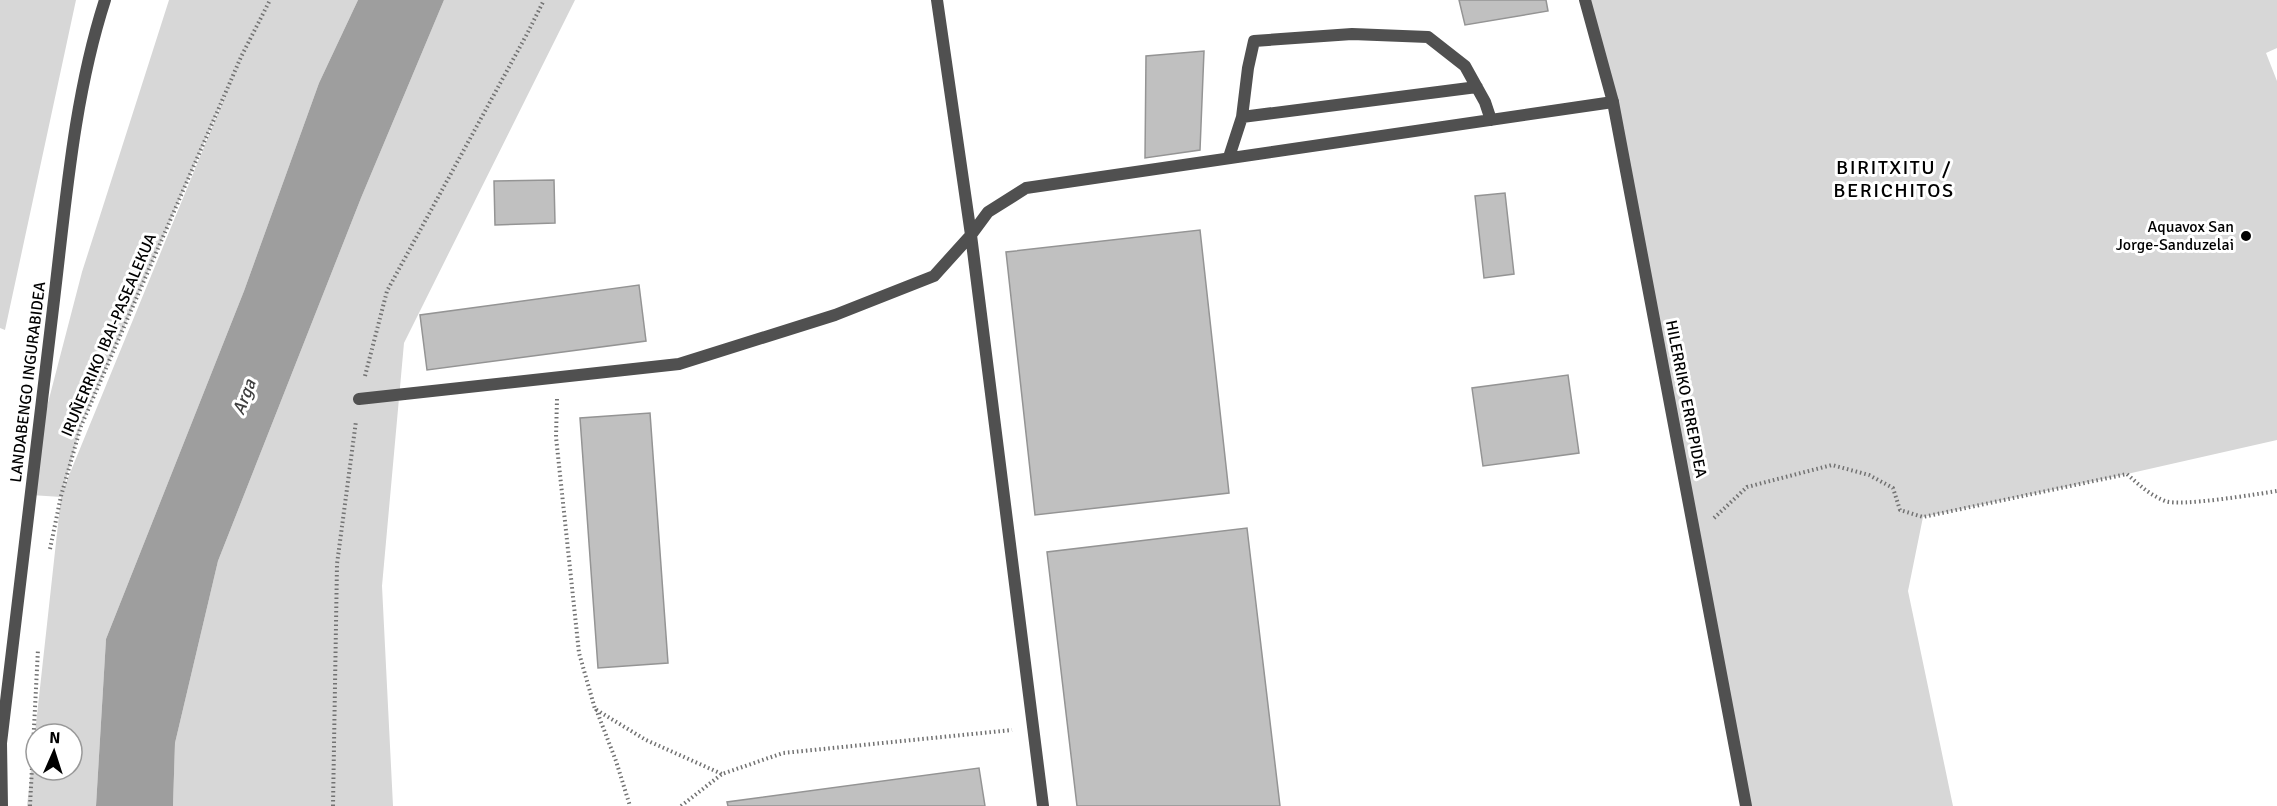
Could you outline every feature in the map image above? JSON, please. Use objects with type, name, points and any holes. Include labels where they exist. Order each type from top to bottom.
[{"type":"street","name":"LANDABENGO INGURABIDEA","points":[[2,806],[1,743],[5,662],[78,122],[95,32],[105,0]]},
{"type":"street","points":[[937,0],[971,235],[1043,806]]},
{"type":"street","name":"HILERRIKO ERREPIDEA","points":[[1585,0],[1613,102],[1746,806]]},
{"type":"street","points":[[1229,157],[1242,117],[1254,41],[1352,34],[1428,37],[1465,66],[1485,102],[1491,120]]},
{"type":"street","points":[[1242,117],[1477,87]]},
{"type":"street","points":[[359,399],[679,364],[835,315],[934,276],[971,235],[988,212],[1026,188],[1613,102]]},
{"type":"path","name":"IRUÑERRIKO IBAI-PASEALEKUA","points":[[48,560],[61,496],[81,426],[236,68],[270,0]]},
{"type":"path","points":[[558,377],[556,437],[579,653],[595,709],[616,761],[630,806]]},
{"type":"path","points":[[1694,532],[1721,513],[1747,487],[1832,465],[1869,476],[1893,488],[1900,510],[1923,517],[2127,474],[2149,494],[2168,503],[2240,497],[2277,490]]},
{"type":"path","points":[[30,806],[38,639]]},
{"type":"path","points":[[595,709],[646,740],[722,774]]},
{"type":"path","points":[[681,806],[722,774],[783,753],[1032,728]]},
{"type":"shaded area","points":[[0,0],[76,0],[5,330],[0,328]]},
{"type":"shaded area","points":[[169,0],[358,0],[319,83],[244,291],[106,639],[96,806],[27,806],[30,782],[84,782],[84,722],[36,722],[61,497],[31,495],[36,449],[82,272]],"holes":[[[225,96],[63,490],[81,426]]]},
{"type":"shaded area","points":[[444,0],[575,0],[404,343],[382,586],[393,806],[173,806],[175,743],[218,561],[361,198]]},
{"type":"shaded area","points":[[1585,0],[2277,0],[2277,48],[2266,53],[2277,81],[2277,440],[1923,517],[1908,591],[1953,806],[1746,806],[1613,102]]},
{"type":"water","name":"Arga","points":[[358,0],[444,0],[361,198],[218,561],[175,743],[173,806],[96,806],[106,639],[244,291],[319,83]]},
{"type":"building","points":[[1459,0],[1546,0],[1548,11],[1465,25]]},
{"type":"building","points":[[1204,51],[1200,150],[1145,158],[1146,56]]},
{"type":"building","points":[[554,180],[555,223],[495,225],[494,181]]},
{"type":"building","points":[[1505,193],[1514,274],[1484,278],[1475,196]]},
{"type":"building","points":[[1200,230],[1229,493],[1035,515],[1006,252]]},
{"type":"building","points":[[639,285],[646,341],[427,370],[420,315]]},
{"type":"building","points":[[1568,375],[1579,453],[1483,466],[1472,388]]},
{"type":"building","points":[[650,413],[668,663],[598,668],[580,418]]},
{"type":"building","points":[[1247,528],[1280,806],[1077,806],[1047,552]]},
{"type":"building","points":[[979,768],[985,806],[728,806],[727,802]]},
{"type":"place","name":"Aquavox San Jorge-Sanduzelai","points":[[2246,236]]},
{"type":"district","name":"BIRITXITU / BERICHITOS","points":[[1894,178]]}]
